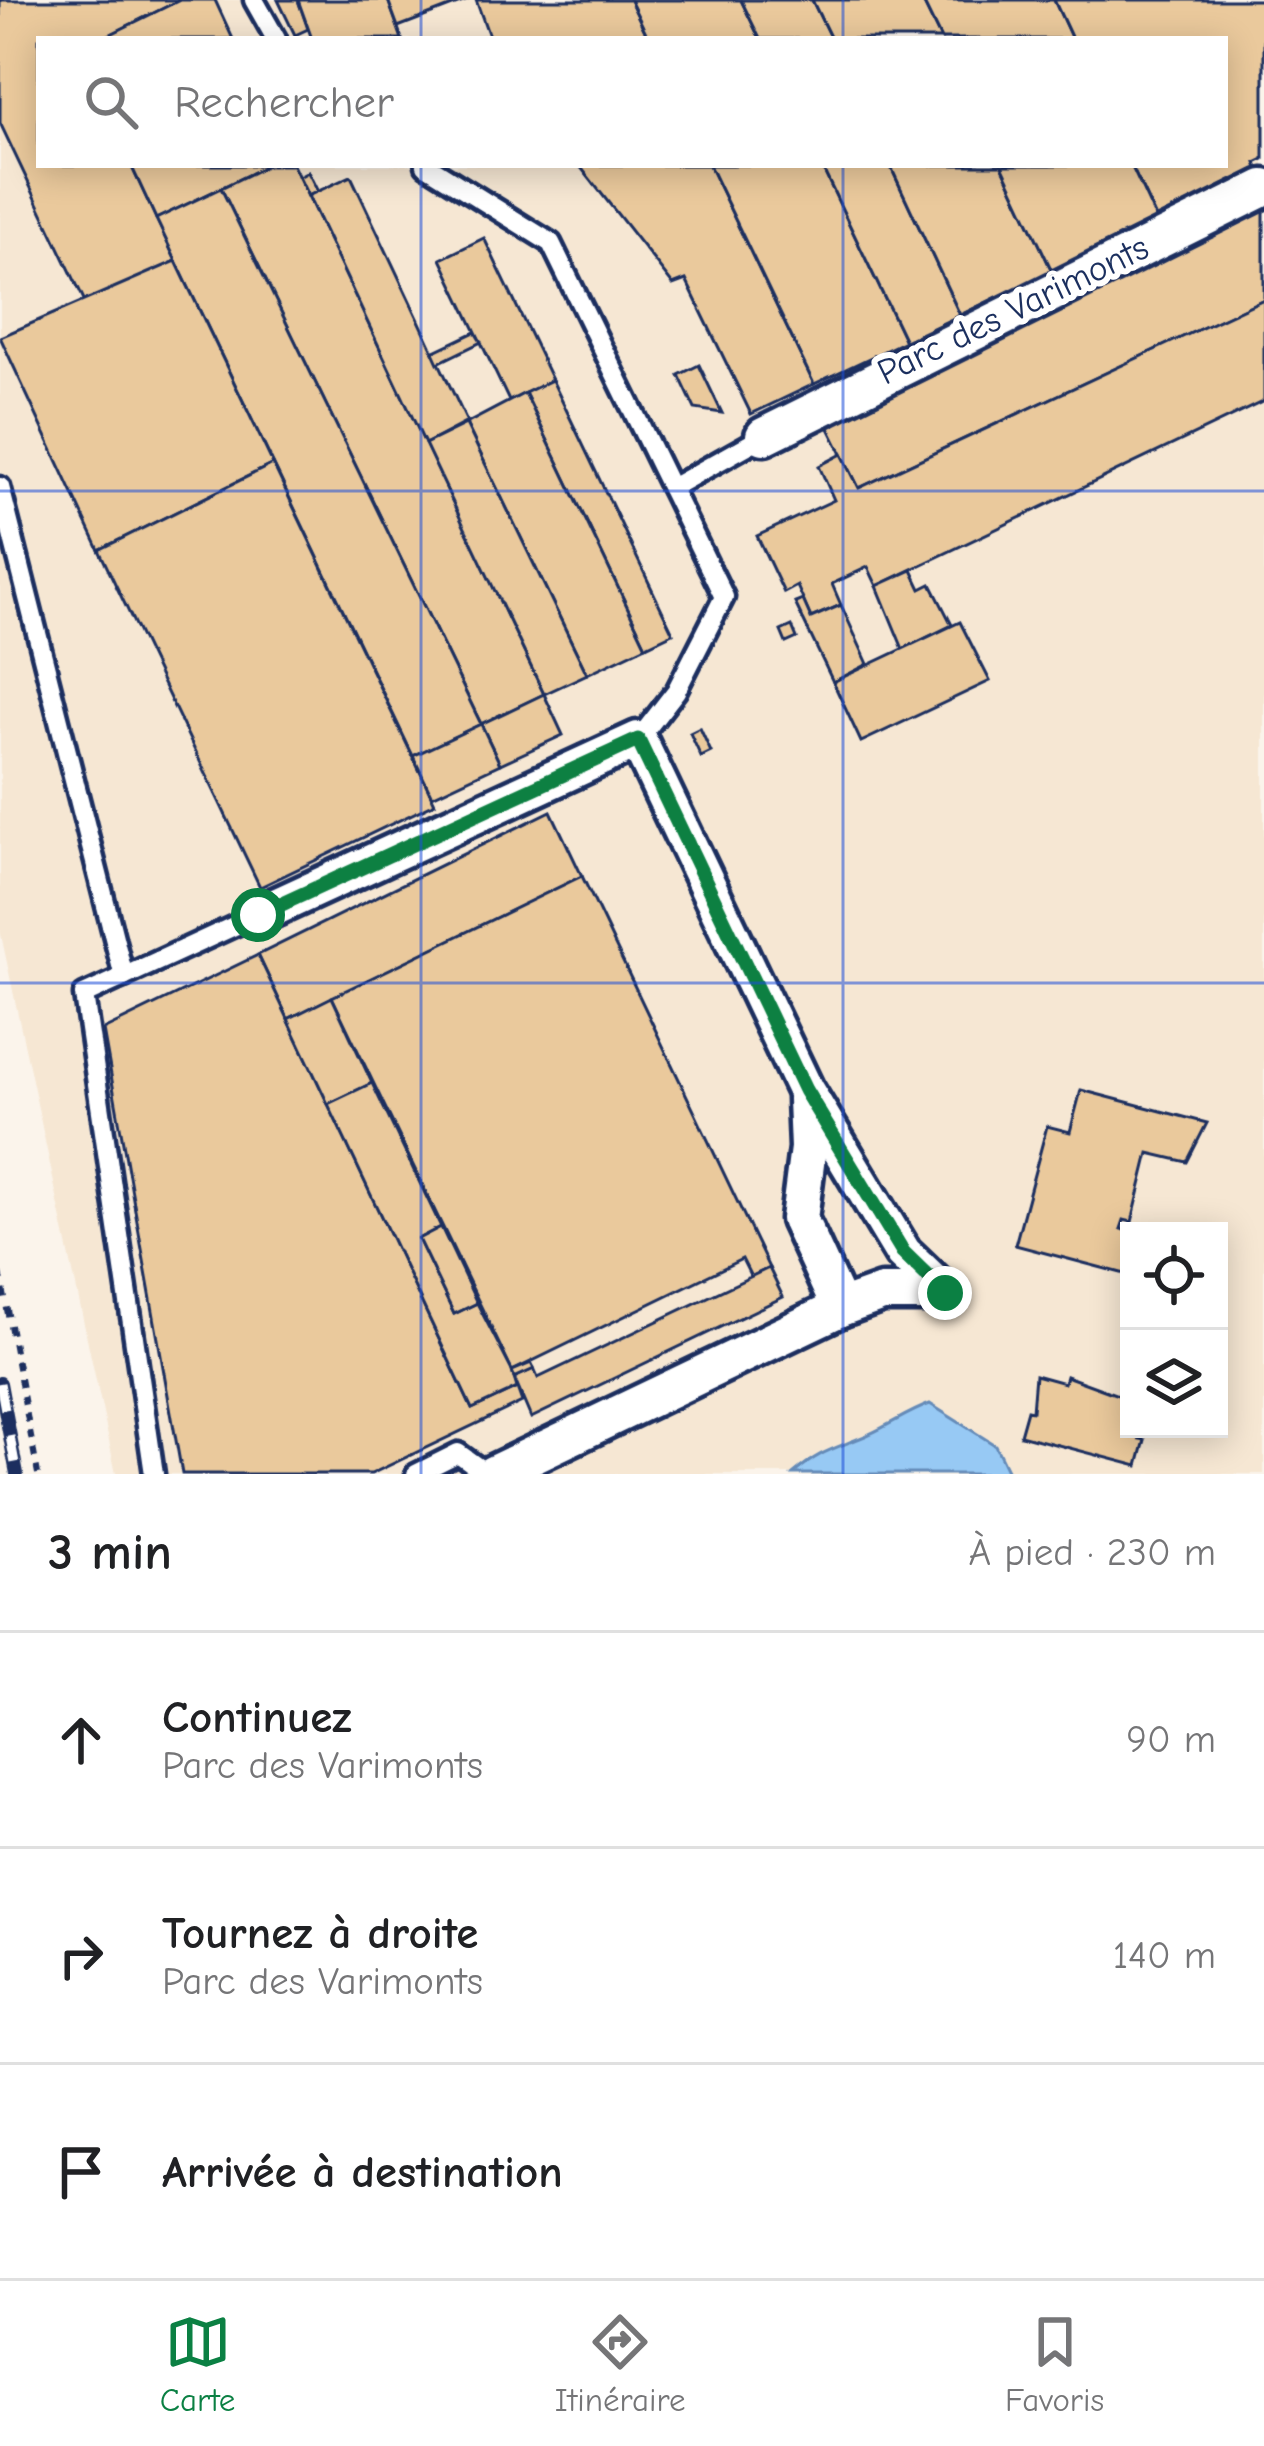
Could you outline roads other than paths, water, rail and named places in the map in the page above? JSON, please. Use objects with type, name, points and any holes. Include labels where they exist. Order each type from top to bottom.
[{"type":"street","name":"Parc des Varimonts","points":[[764,436],[1264,188]]},
{"type":"street","points":[[258,915],[638,740],[805,1090],[903,1252],[945,1293],[882,1293],[840,1308],[490,1474]]},
{"type":"street","points":[[805,1090],[808,1148],[800,1219],[840,1308]]},
{"type":"lane","points":[[254,0],[274,36]]},
{"type":"lane","points":[[431,168],[551,242],[724,597],[676,691],[638,740]]},
{"type":"lane","points":[[671,488],[764,436]]},
{"type":"lane","points":[[0,488],[124,976]]},
{"type":"lane","points":[[154,1474],[84,995],[258,915]]},
{"type":"lane","points":[[416,1474],[458,1453],[490,1474]]},
{"type":"water","points":[[930,1404],[995,1445],[1009,1474],[793,1474],[825,1452]]},
{"type":"railway","points":[[0,1383],[17,1474]]}]
